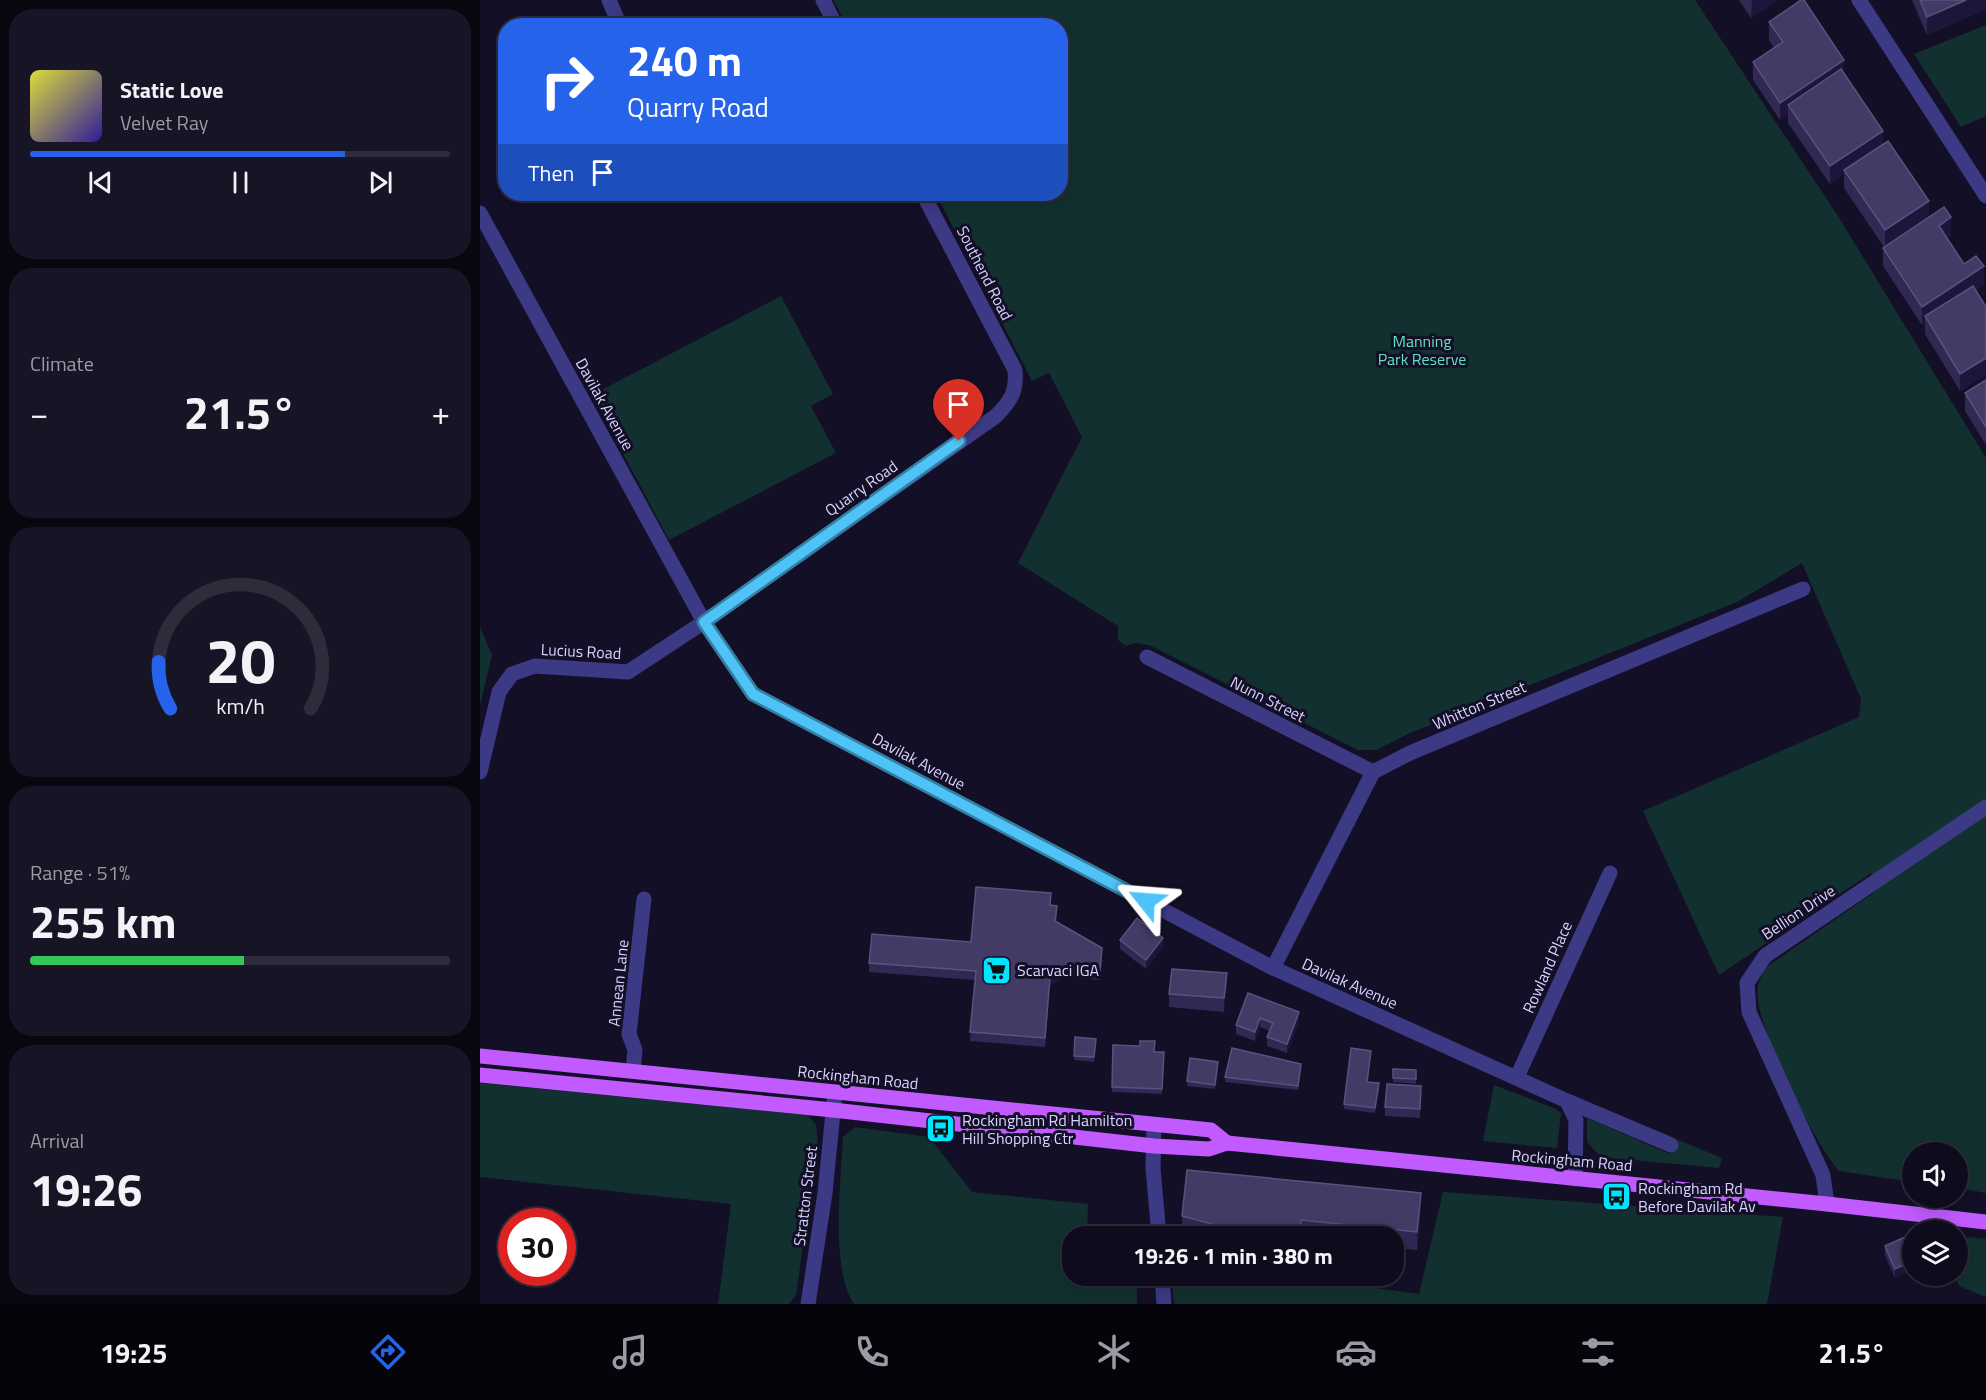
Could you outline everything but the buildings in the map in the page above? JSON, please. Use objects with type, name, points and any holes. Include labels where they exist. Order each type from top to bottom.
[{"type":"main road","name":"Rockingham Road","points":[[480,1056],[1211,1130],[1227,1143]]},
{"type":"main road","name":"Rockingham Road","points":[[480,1075],[833,1110],[1154,1146],[1209,1149],[1227,1143],[1986,1222]]},
{"type":"street","points":[[609,0],[617,18]]},
{"type":"street","points":[[823,0],[832,18]]},
{"type":"street","points":[[1859,0],[1986,196]]},
{"type":"street","name":"Southend Road","points":[[927,201],[1015,370]]},
{"type":"street","name":"Davilak Avenue","points":[[480,213],[704,622],[753,694],[1273,968],[1567,1101],[1671,1145]]},
{"type":"street","name":"Quarry Road","points":[[704,622],[996,416],[1011,400],[1016,385],[1015,370]]},
{"type":"street","name":"Whitton Street","points":[[1373,772],[1410,753],[1803,589]]},
{"type":"street","name":"Lucius Road","points":[[480,772],[498,692],[512,674],[535,666],[628,672],[704,622]]},
{"type":"street","name":"Nunn Street","points":[[1147,657],[1373,772]]},
{"type":"street","points":[[1273,968],[1373,772]]},
{"type":"street","name":"Bellion Drive","points":[[1827,1204],[1823,1175],[1749,1012],[1747,982],[1765,956],[1986,807]]},
{"type":"street","name":"Rowland Place","points":[[1517,1077],[1610,873]]},
{"type":"street","name":"Annean Lane","points":[[633,1071],[636,1050],[629,1034],[644,898]]},
{"type":"street","name":"Stratton Street","points":[[808,1304],[825,1193],[835,1092]]},
{"type":"street","points":[[1567,1101],[1576,1120],[1575,1179]]},
{"type":"street","points":[[1154,1125],[1158,1226]]},
{"type":"street","points":[[1163,1286],[1164,1304]]},
{"type":"green space","name":"Manning Park Reserve","points":[[833,0],[1695,0],[1838,216],[1986,458],[1986,1193],[1968,1190],[1968,1142],[1902,1142],[1902,1180],[1839,1171],[1804,1114],[1779,1062],[1761,1016],[1758,986],[1768,966],[1876,891],[1871,873],[1719,975],[1643,811],[1859,717],[1861,699],[1802,563],[1737,602],[1408,734],[1377,750],[1358,750],[1149,645],[1135,643],[1126,646],[1118,640],[1118,626],[1018,563],[1082,437],[1049,373],[1032,381],[940,201],[1068,201],[1068,18],[843,18]]},
{"type":"green space","points":[[1986,25],[1986,116],[1961,127],[1914,54]]},
{"type":"green space","points":[[781,296],[833,394],[811,406],[836,453],[669,540],[592,395]]},
{"type":"green space","points":[[480,627],[492,655],[480,705]]},
{"type":"green space","points":[[480,1083],[808,1115],[816,1125],[818,1139],[796,1295],[789,1304],[718,1304],[731,1204],[480,1177]]},
{"type":"green space","points":[[1494,1085],[1554,1108],[1561,1113],[1557,1148],[1483,1141]]},
{"type":"green space","points":[[1587,1118],[1670,1154],[1676,1139],[1722,1158],[1719,1168],[1601,1157],[1587,1142]]},
{"type":"green space","points":[[855,1127],[929,1137],[972,1192],[1088,1204],[1087,1226],[1062,1226],[1062,1286],[1137,1286],[1137,1304],[854,1304],[847,1289],[839,1247],[843,1137]]},
{"type":"green space","points":[[1443,1192],[1783,1217],[1767,1304],[1174,1304],[1172,1286],[1363,1286],[1419,1294]]},
{"type":"green space","points":[[1968,1237],[1986,1239],[1986,1297],[1959,1286],[1968,1286]]},
{"type":"place","name":"Scarvaci IGA","points":[[996,970]]},
{"type":"place","name":"Rockingham Rd Hamilton Hill Shopping Ctr","points":[[941,1129]]},
{"type":"place","name":"Rockingham Rd Before Davilak Av","points":[[1617,1197]]},
{"type":"route","points":[[959,441],[704,622],[753,694],[1146,901]]}]
